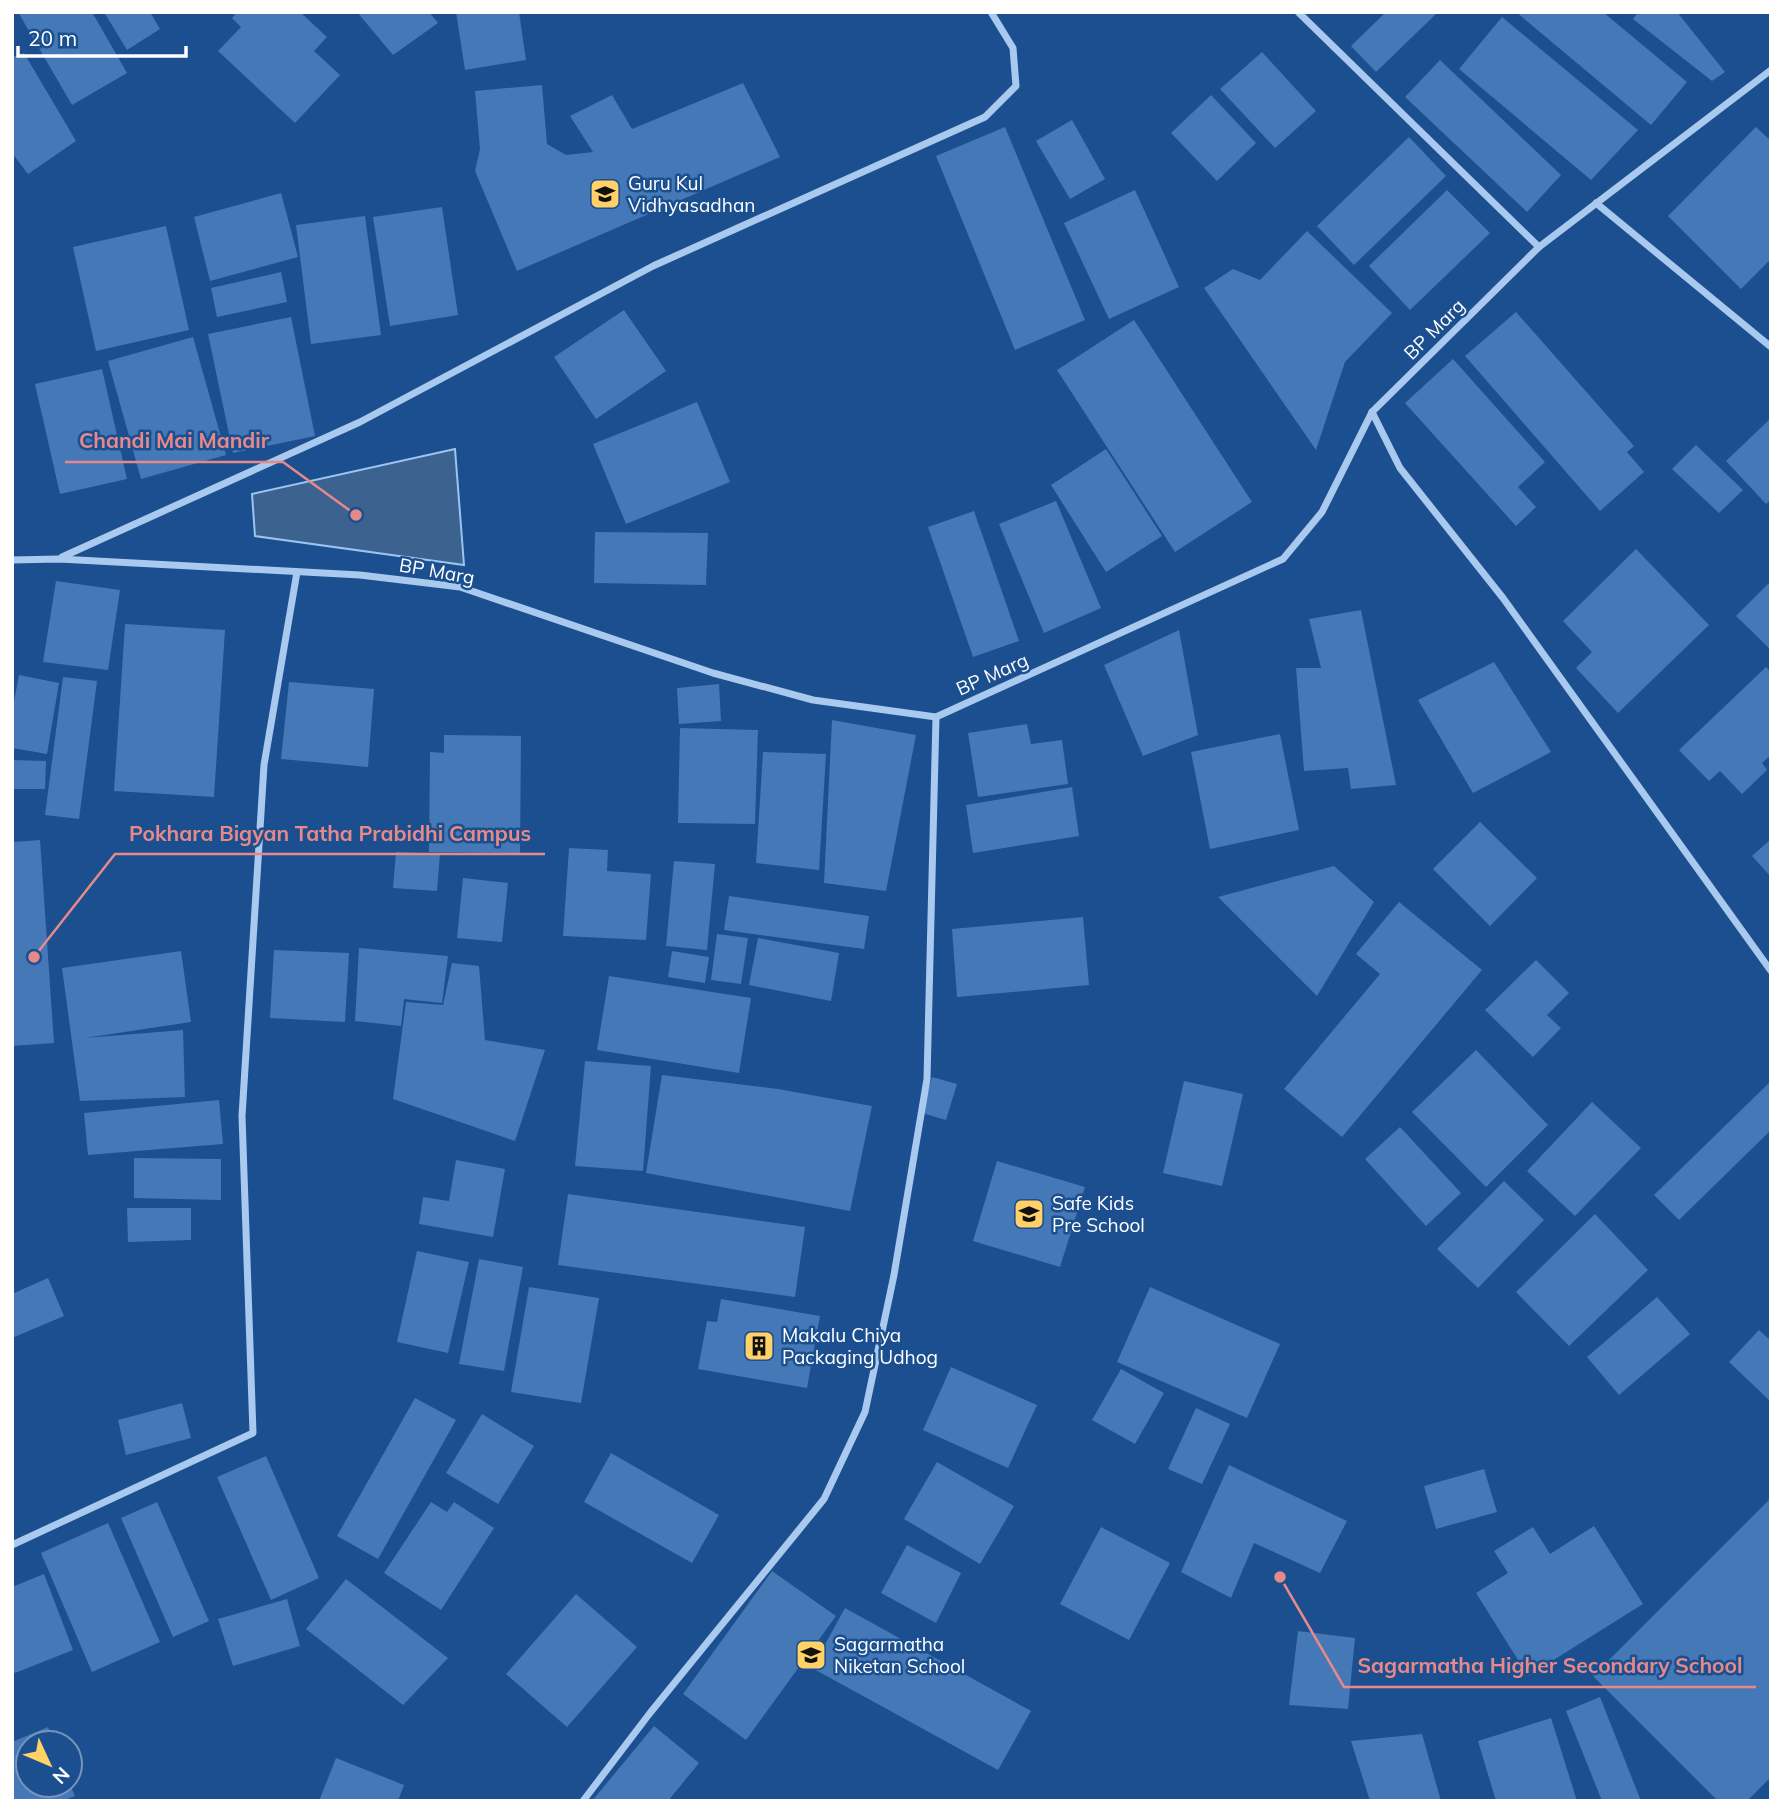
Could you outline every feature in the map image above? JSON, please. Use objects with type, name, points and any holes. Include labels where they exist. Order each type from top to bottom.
[{"type":"street","points":[[59,559],[360,422],[653,266],[985,117],[1016,86],[1013,48],[991,12]]},
{"type":"street","points":[[1298,12],[1539,247]]},
{"type":"street","name":"BP Marg","points":[[12,560],[59,559],[360,575],[460,587],[713,673],[813,700],[936,717],[1283,559],[1322,512],[1372,412],[1539,247],[1771,70]]},
{"type":"street","points":[[1596,203],[1771,347]]},
{"type":"street","points":[[1372,412],[1401,468],[1511,609],[1771,971]]},
{"type":"street","points":[[12,1545],[253,1433],[242,1116],[264,765],[297,572]]},
{"type":"street","points":[[583,1801],[650,1713],[824,1499],[865,1412],[894,1275],[927,1079],[936,717]]},
{"type":"water","points":[[455,449],[464,565],[255,536],[252,494]]},
{"type":"building","points":[[18,12],[92,12],[127,73],[72,105]]},
{"type":"building","points":[[104,12],[150,12],[160,29],[127,50]]},
{"type":"building","points":[[237,12],[300,12],[327,37],[314,51],[340,75],[295,123],[218,51],[241,27],[232,18]]},
{"type":"building","points":[[357,12],[429,12],[438,23],[393,55]]},
{"type":"building","points":[[456,12],[519,12],[526,60],[465,70]]},
{"type":"building","points":[[1386,12],[1438,12],[1376,72],[1351,46]]},
{"type":"building","points":[[1516,12],[1603,12],[1687,82],[1651,125]]},
{"type":"building","points":[[1638,12],[1677,12],[1725,72],[1712,81],[1633,19]]},
{"type":"building","points":[[1502,17],[1638,130],[1591,180],[1459,69]]},
{"type":"building","points":[[1262,52],[1316,111],[1275,148],[1220,89]]},
{"type":"building","points":[[24,53],[76,141],[28,174],[12,153],[12,57]]},
{"type":"building","points":[[1440,60],[1561,175],[1527,212],[1405,97]]},
{"type":"building","points":[[743,83],[780,157],[517,271],[475,171],[480,149],[475,91],[542,85],[547,144],[566,155],[593,152],[570,116],[612,95],[632,129]]},
{"type":"building","points":[[1211,95],[1256,143],[1217,181],[1171,133]]},
{"type":"building","points":[[1072,120],[1105,179],[1070,199],[1036,141]]},
{"type":"building","points":[[1005,127],[1085,320],[1015,350],[936,156]]},
{"type":"building","points":[[1756,127],[1771,141],[1771,259],[1741,289],[1668,216]]},
{"type":"building","points":[[1409,137],[1446,176],[1354,265],[1317,226]]},
{"type":"building","points":[[1135,190],[1179,287],[1109,319],[1064,223]]},
{"type":"building","points":[[1447,190],[1490,233],[1410,310],[1369,266]]},
{"type":"building","points":[[281,193],[298,257],[210,281],[194,217]]},
{"type":"building","points":[[442,207],[458,315],[390,326],[373,217]]},
{"type":"building","points":[[365,216],[381,335],[311,344],[296,225]]},
{"type":"building","points":[[166,226],[189,330],[96,351],[73,247]]},
{"type":"building","points":[[1307,231],[1392,313],[1345,362],[1316,450],[1204,288],[1233,269],[1260,280]]},
{"type":"building","points":[[281,272],[287,302],[217,317],[211,288]]},
{"type":"building","points":[[624,310],[666,371],[596,419],[554,357]]},
{"type":"building","points":[[1516,312],[1634,446],[1627,452],[1644,472],[1600,511],[1465,356]]},
{"type":"building","points":[[291,317],[315,436],[233,453],[208,334]]},
{"type":"building","points":[[1134,320],[1252,502],[1175,552],[1057,370]]},
{"type":"building","points":[[193,337],[226,455],[141,479],[108,361]]},
{"type":"building","points":[[1453,359],[1545,462],[1518,487],[1536,507],[1516,526],[1405,403]]},
{"type":"building","points":[[102,369],[127,479],[60,494],[35,384]]},
{"type":"building","points":[[697,402],[730,482],[626,524],[593,444]]},
{"type":"building","points":[[1771,418],[1771,500],[1766,504],[1726,461]]},
{"type":"building","points":[[1696,445],[1743,490],[1719,513],[1672,469]]},
{"type":"building","points":[[1106,449],[1162,536],[1106,572],[1051,485]]},
{"type":"building","points":[[1056,501],[1101,608],[1044,633],[999,524]]},
{"type":"building","points":[[974,511],[1019,641],[973,657],[928,527]]},
{"type":"building","points":[[595,532],[708,533],[706,585],[594,583]]},
{"type":"building","points":[[1636,549],[1709,625],[1618,713],[1576,668],[1592,652],[1563,621]]},
{"type":"building","points":[[56,581],[120,590],[108,670],[43,662]]},
{"type":"building","points":[[1771,581],[1771,650],[1736,616]]},
{"type":"building","points":[[1361,610],[1396,785],[1351,789],[1348,768],[1304,771],[1296,668],[1321,668],[1309,619]]},
{"type":"building","points":[[125,624],[225,630],[214,797],[114,791]]},
{"type":"building","points":[[1179,630],[1198,735],[1143,756],[1104,665]]},
{"type":"building","points":[[1494,662],[1551,752],[1473,793],[1418,700]]},
{"type":"building","points":[[1766,667],[1771,672],[1771,755],[1762,763],[1767,770],[1742,794],[1720,771],[1709,781],[1679,750]]},
{"type":"building","points":[[19,675],[59,683],[47,754],[12,748],[12,712]]},
{"type":"building","points":[[63,677],[97,681],[79,819],[45,815]]},
{"type":"building","points":[[289,682],[374,689],[368,767],[281,759]]},
{"type":"building","points":[[719,684],[721,721],[679,724],[677,688]]},
{"type":"building","points":[[832,720],[916,735],[886,891],[824,883]]},
{"type":"building","points":[[1027,724],[1031,744],[1062,740],[1068,784],[978,797],[968,733]]},
{"type":"building","points":[[680,728],[758,730],[755,824],[678,823]]},
{"type":"building","points":[[1280,734],[1299,830],[1210,849],[1191,752]]},
{"type":"building","points":[[444,735],[521,736],[520,853],[429,852],[430,752],[444,753]]},
{"type":"building","points":[[763,752],[826,754],[819,870],[756,863]]},
{"type":"building","points":[[12,760],[46,761],[45,789],[12,789]]},
{"type":"building","points":[[1072,787],[1079,836],[973,853],[966,805]]},
{"type":"building","points":[[1480,822],[1537,878],[1490,926],[1433,869]]},
{"type":"building","points":[[1771,839],[1771,877],[1752,856]]},
{"type":"building","points":[[40,840],[54,1043],[12,1046],[12,842]]},
{"type":"building","points":[[569,848],[608,850],[607,871],[651,874],[646,940],[563,936]]},
{"type":"building","points":[[396,852],[440,854],[437,891],[393,888]]},
{"type":"building","points":[[674,861],[715,864],[707,950],[666,946]]},
{"type":"building","points":[[1334,866],[1374,902],[1317,996],[1218,897]]},
{"type":"building","points":[[463,878],[508,883],[502,942],[457,938]]},
{"type":"building","points":[[729,896],[869,916],[864,949],[724,930]]},
{"type":"building","points":[[1399,902],[1482,970],[1342,1137],[1284,1089],[1380,974],[1356,954]]},
{"type":"building","points":[[1083,917],[1089,985],[957,997],[952,929]]},
{"type":"building","points":[[717,934],[748,938],[741,984],[711,980]]},
{"type":"building","points":[[758,938],[839,953],[831,1001],[749,985]]},
{"type":"building","points":[[359,948],[448,956],[442,1003],[404,999],[401,1026],[355,1021]]},
{"type":"building","points":[[274,950],[349,953],[345,1022],[270,1018]]},
{"type":"building","points":[[181,951],[191,1022],[85,1038],[183,1030],[185,1097],[80,1101],[62,968]]},
{"type":"building","points":[[672,951],[709,957],[705,983],[668,977]]},
{"type":"building","points":[[1536,960],[1569,993],[1547,1015],[1561,1028],[1533,1057],[1485,1010]]},
{"type":"building","points":[[452,963],[479,966],[485,1040],[545,1050],[515,1141],[393,1099],[406,1002],[443,1005]]},
{"type":"building","points":[[609,976],[751,998],[739,1073],[597,1050]]},
{"type":"building","points":[[1476,1050],[1548,1125],[1486,1187],[1412,1112]]},
{"type":"building","points":[[585,1061],[651,1066],[643,1171],[575,1166]]},
{"type":"building","points":[[662,1075],[778,1089],[872,1106],[850,1211],[646,1173]]},
{"type":"building","points":[[932,1077],[957,1084],[946,1120],[922,1113]]},
{"type":"building","points":[[1184,1081],[1243,1094],[1222,1186],[1163,1173]]},
{"type":"building","points":[[1771,1081],[1771,1130],[1679,1220],[1654,1195]]},
{"type":"building","points":[[219,1100],[223,1144],[88,1155],[84,1113]]},
{"type":"building","points":[[1592,1102],[1641,1148],[1575,1216],[1527,1171]]},
{"type":"building","points":[[1400,1127],[1461,1193],[1426,1226],[1365,1159]]},
{"type":"building","points":[[134,1158],[221,1159],[221,1200],[134,1198]]},
{"type":"building","points":[[456,1160],[505,1169],[493,1237],[419,1224],[423,1197],[449,1201]]},
{"type":"building","name":"Safe Kids Pre School","points":[[997,1161],[1085,1187],[1060,1267],[973,1241]]},
{"type":"building","points":[[1504,1181],[1544,1220],[1478,1288],[1437,1249]]},
{"type":"building","points":[[568,1194],[805,1227],[795,1297],[558,1265]]},
{"type":"building","points":[[127,1208],[191,1208],[191,1240],[128,1242]]},
{"type":"building","points":[[1595,1214],[1648,1270],[1569,1346],[1516,1292]]},
{"type":"building","points":[[417,1251],[469,1262],[448,1353],[397,1342]]},
{"type":"building","points":[[479,1259],[523,1267],[504,1371],[459,1364]]},
{"type":"building","points":[[48,1278],[64,1316],[12,1338],[12,1294]]},
{"type":"building","points":[[529,1287],[599,1298],[581,1403],[511,1392]]},
{"type":"building","points":[[1150,1287],[1280,1344],[1247,1418],[1117,1362]]},
{"type":"building","points":[[1657,1297],[1690,1334],[1619,1395],[1587,1357]]},
{"type":"building","name":"Makalu Chiya Packaging Udhog","points":[[721,1299],[820,1316],[807,1388],[698,1369],[707,1321],[717,1322]]},
{"type":"building","points":[[1759,1330],[1771,1341],[1769,1400],[1729,1362]]},
{"type":"building","points":[[951,1367],[1037,1405],[1008,1468],[923,1430]]},
{"type":"building","points":[[1121,1369],[1164,1393],[1135,1444],[1092,1420]]},
{"type":"building","points":[[415,1398],[456,1420],[378,1559],[337,1536]]},
{"type":"building","points":[[182,1403],[191,1438],[126,1455],[118,1420]]},
{"type":"building","points":[[1196,1408],[1230,1424],[1202,1484],[1168,1469]]},
{"type":"building","points":[[482,1414],[534,1446],[498,1504],[446,1473]]},
{"type":"building","points":[[611,1453],[719,1515],[692,1563],[584,1502]]},
{"type":"building","points":[[266,1456],[319,1578],[271,1600],[217,1477]]},
{"type":"building","points":[[937,1462],[1014,1506],[980,1564],[904,1519]]},
{"type":"building","points":[[1229,1465],[1347,1521],[1320,1573],[1254,1543],[1231,1598],[1181,1572]]},
{"type":"building","points":[[1484,1469],[1497,1512],[1436,1529],[1424,1486]]},
{"type":"building","points":[[1771,1498],[1771,1777],[1747,1801],[1718,1801],[1593,1676]]},
{"type":"building","points":[[157,1502],[209,1621],[173,1637],[121,1518]]},
{"type":"building","points":[[431,1502],[447,1512],[454,1502],[494,1528],[441,1610],[384,1573]]},
{"type":"building","points":[[108,1523],[160,1642],[92,1672],[41,1553]]},
{"type":"building","points":[[1594,1526],[1643,1604],[1528,1676],[1476,1593],[1508,1573],[1494,1551],[1533,1527],[1550,1554]]},
{"type":"building","points":[[1101,1527],[1170,1563],[1129,1640],[1060,1604]]},
{"type":"building","points":[[907,1545],[961,1573],[936,1623],[881,1593]]},
{"type":"building","points":[[772,1571],[836,1616],[746,1740],[683,1694]]},
{"type":"building","points":[[44,1574],[73,1650],[15,1673],[12,1667],[12,1587]]},
{"type":"building","points":[[346,1579],[448,1658],[403,1705],[306,1629]]},
{"type":"building","points":[[576,1594],[637,1647],[567,1727],[506,1674]]},
{"type":"building","points":[[287,1599],[300,1646],[233,1666],[218,1619]]},
{"type":"building","points":[[845,1608],[1031,1711],[998,1770],[812,1668]]},
{"type":"building","points":[[1298,1631],[1355,1638],[1348,1709],[1289,1705]]},
{"type":"building","points":[[1600,1697],[1641,1801],[1602,1801],[1566,1711]]},
{"type":"building","points":[[1551,1718],[1577,1801],[1496,1801],[1478,1741]]},
{"type":"building","points":[[654,1726],[699,1763],[668,1801],[592,1801]]},
{"type":"building","points":[[1422,1734],[1441,1801],[1370,1801],[1351,1741]]},
{"type":"building","points":[[14,1741],[14,1799],[67,1799],[12,1801]]},
{"type":"building","points":[[336,1758],[404,1785],[398,1801],[319,1801]]},
{"type":"place","name":"Guru Kul Vidhyasadhan","points":[[605,194]]},
{"type":"place","name":"Chandi Mai Mandir","points":[[356,515]]},
{"type":"place","name":"Pokhara Bigyan Tatha Prabidhi Campus","points":[[34,957]]},
{"type":"place","name":"Safe Kids Pre School","points":[[1029,1214]]},
{"type":"place","name":"Makalu Chiya Packaging Udhog","points":[[759,1346]]},
{"type":"place","name":"Sagarmatha Higher Secondary School","points":[[1280,1577]]},
{"type":"place","name":"Sagarmatha Niketan School","points":[[811,1655]]}]
